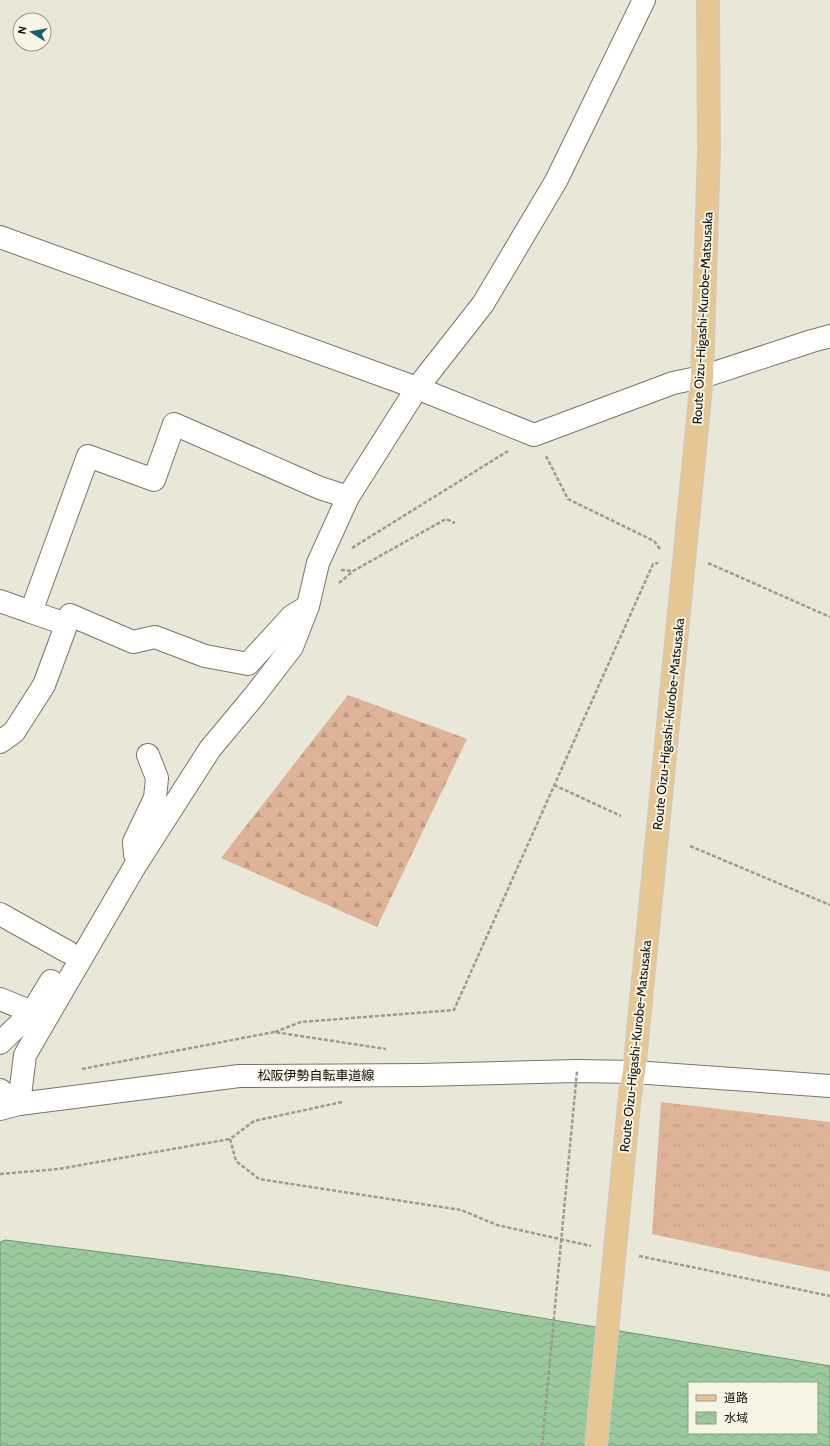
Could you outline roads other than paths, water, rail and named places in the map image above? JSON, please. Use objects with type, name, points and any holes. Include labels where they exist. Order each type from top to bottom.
[{"type":"main road","name":"Route Oizu-Higashi-Kurobe-Matsusaka","points":[[596,1446],[630,1094],[634,1072],[676,559],[702,377],[709,149],[708,0]]},
{"type":"street","points":[[9,1106],[25,1055],[135,866],[210,749],[255,695],[292,647],[308,606],[318,563],[348,497],[418,388],[483,304],[556,181],[644,0]]},
{"type":"street","points":[[0,238],[418,388],[534,435],[673,383],[702,377],[812,340],[830,336]]},
{"type":"street","points":[[31,612],[88,456],[154,480],[174,424],[320,488],[348,497]]},
{"type":"street","points":[[0,601],[66,624]]},
{"type":"street","points":[[0,742],[14,732],[44,685],[70,615],[133,642],[155,638],[205,656],[248,664],[292,616],[308,606]]},
{"type":"street","points":[[135,866],[134,842],[155,798],[157,778],[148,754]]},
{"type":"street","points":[[0,1043],[32,1012],[120,864],[135,866]]},
{"type":"street","points":[[0,914],[68,952]]},
{"type":"street","points":[[0,998],[32,1012]]},
{"type":"street","name":"松阪伊勢自転車道線","points":[[9,1106],[239,1076],[421,1075],[577,1071],[634,1072],[830,1086]]},
{"type":"street","points":[[0,1090],[9,1106]]},
{"type":"water","points":[[5,1240],[283,1275],[830,1366],[830,1446],[0,1446],[0,1242]]}]
